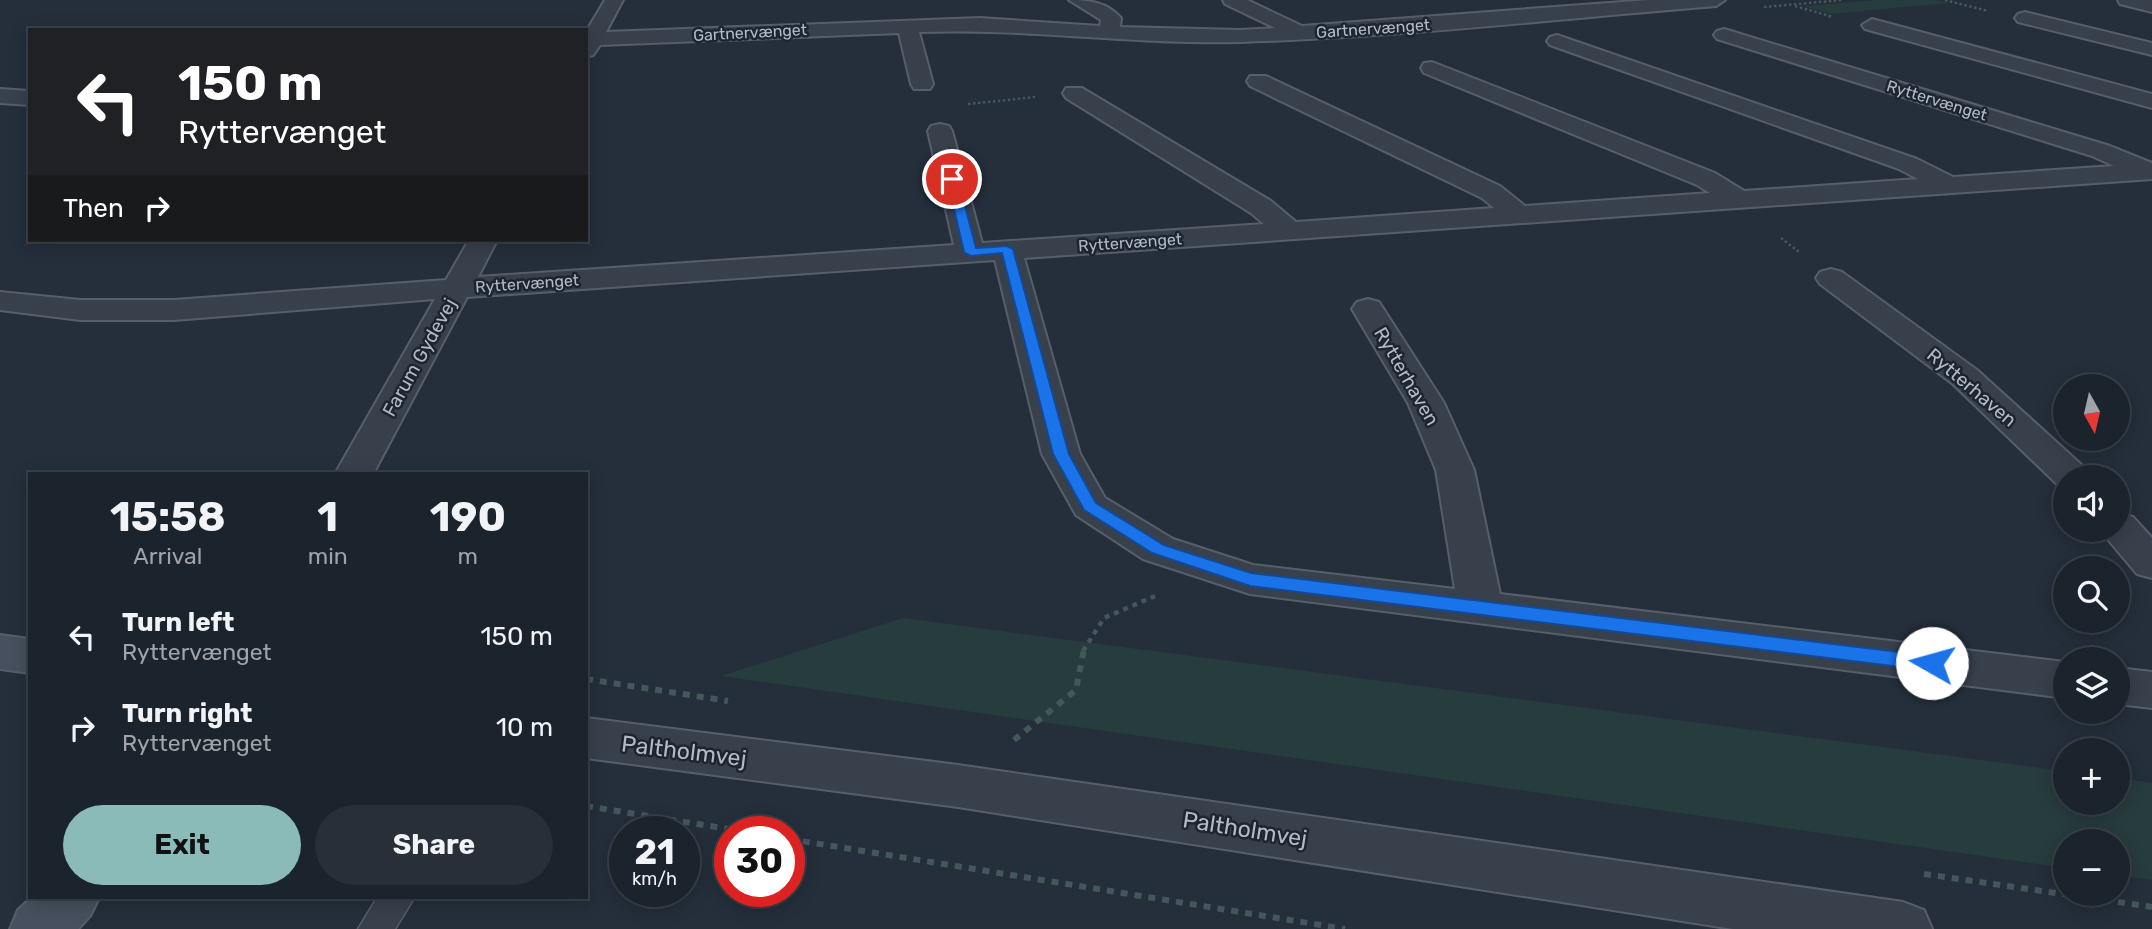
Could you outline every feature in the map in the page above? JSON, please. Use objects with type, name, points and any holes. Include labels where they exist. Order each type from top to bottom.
[{"type":"street","points":[[590,45],[614,0]]},
{"type":"street","points":[[1078,0],[1111,18],[1109,33]]},
{"type":"street","name":"Gartnervænget","points":[[1232,0],[1302,33]]},
{"type":"street","name":"Gartnervænget","points":[[1551,0],[1585,11]]},
{"type":"street","name":"Gartnervænget","points":[[590,45],[907,25],[980,24],[1109,33],[1228,36],[1444,23],[1704,0]]},
{"type":"street","points":[[2127,0],[2152,6]]},
{"type":"street","name":"Gartnervænget","points":[[1397,5],[1444,23]]},
{"type":"street","points":[[2025,18],[2152,49]]},
{"type":"street","points":[[1872,24],[2152,101]]},
{"type":"street","points":[[907,25],[922,84]]},
{"type":"street","name":"Ryttervænget","points":[[1724,35],[2101,151],[2149,171]]},
{"type":"street","points":[[1557,41],[1908,164],[1949,185]]},
{"type":"street","points":[[1432,68],[1706,179],[1739,200]]},
{"type":"street","points":[[1258,80],[1491,192],[1519,215]]},
{"type":"street","points":[[1074,93],[1261,207],[1290,231]]},
{"type":"street","points":[[0,96],[28,98]]},
{"type":"street","points":[[940,131],[989,251],[1061,454],[1090,506],[1158,549],[1250,579],[2053,679]]},
{"type":"street","name":"Ryttervænget","points":[[0,301],[80,310],[174,310],[2149,171]]},
{"type":"street","name":"Farum Gydevej","points":[[355,472],[482,242]]},
{"type":"street","name":"Rytterhaven","points":[[1831,278],[1965,377],[2059,465]]},
{"type":"street","name":"Rytterhaven","points":[[1368,309],[1426,403],[1455,470],[1480,608]]},
{"type":"street","points":[[2130,539],[2152,564]]},
{"type":"street","points":[[0,652],[28,656]]},
{"type":"street","points":[[2130,687],[2152,690]]},
{"type":"street","name":"Paltholmvej","points":[[588,738],[958,786],[1903,929]]},
{"type":"street","points":[[39,929],[68,899]]},
{"type":"lane","points":[[374,929],[396,899]]},
{"type":"path","points":[[958,786],[1076,690],[1081,653],[1104,618],[1217,569]]},
{"type":"path","points":[[588,806],[714,827]]},
{"type":"path","points":[[805,842],[1345,929]]},
{"type":"green space","points":[[1876,0],[1937,0],[1948,3],[1830,14],[1803,6]]},
{"type":"green space","points":[[903,618],[2053,769],[2053,815],[2130,815],[2130,780],[2152,783],[2152,880],[2130,877],[2130,829],[2053,829],[2053,866],[721,676]]},
{"type":"route","points":[[952,179],[971,252],[1007,249],[1061,454],[1090,506],[1158,549],[1250,579],[1932,663]]}]
